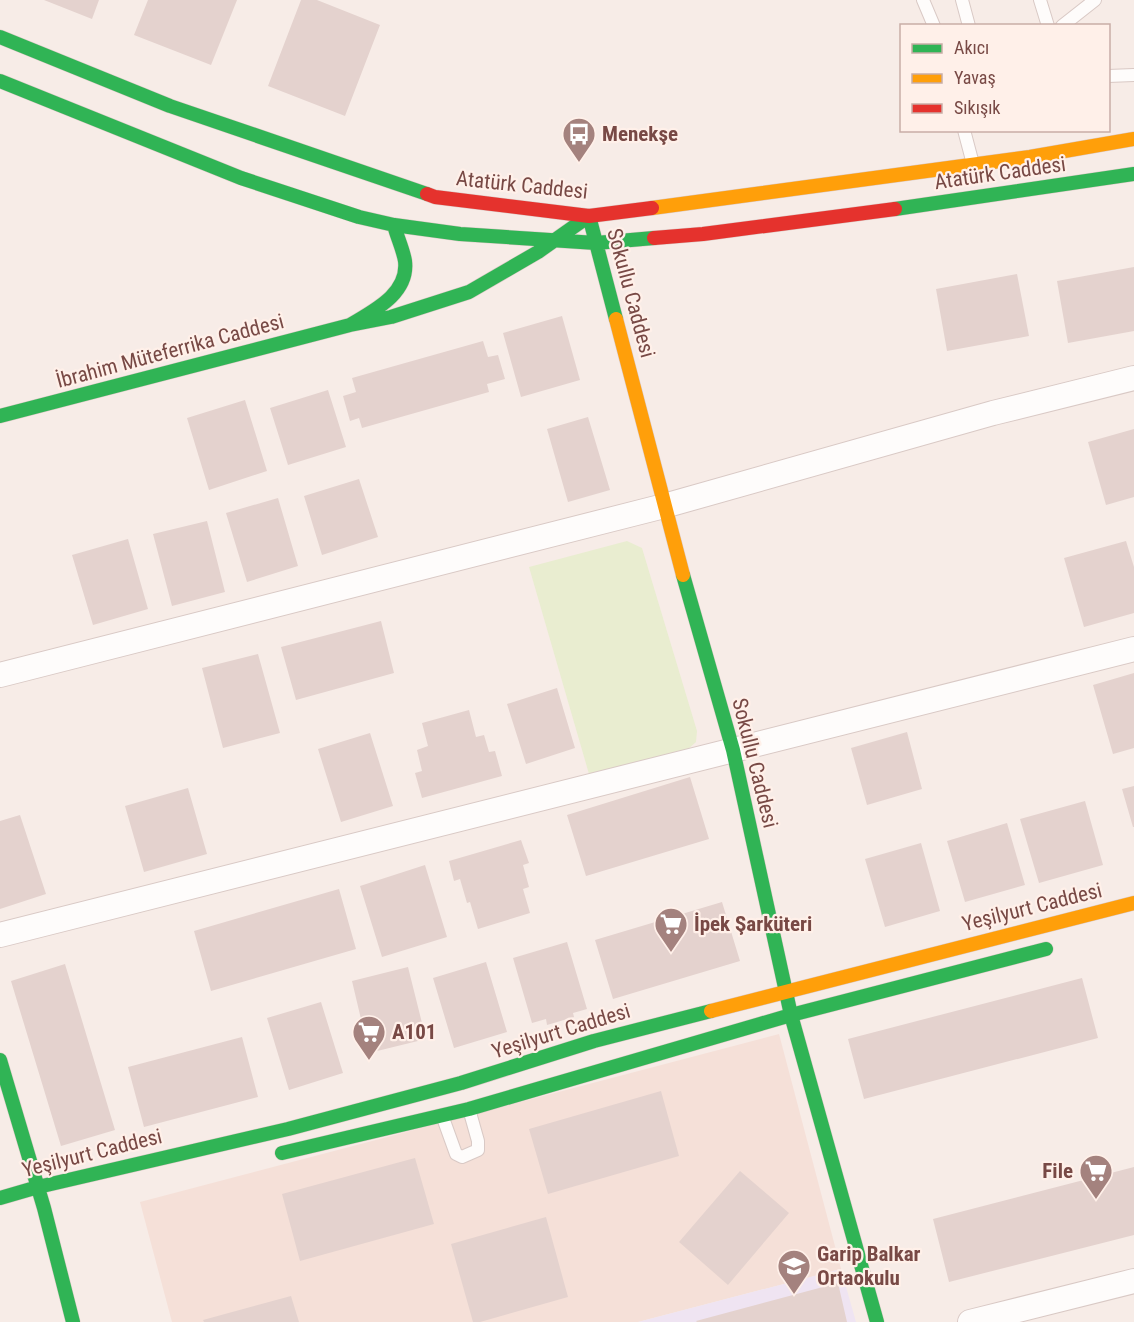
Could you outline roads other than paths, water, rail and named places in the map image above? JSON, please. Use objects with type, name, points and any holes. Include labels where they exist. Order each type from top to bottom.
[{"type":"main road","name":"Atatürk Caddesi","points":[[0,37],[170,106],[435,197],[589,216],[973,165],[1092,160],[1134,174]]},
{"type":"main road","name":"Atatürk Caddesi","points":[[0,81],[240,178],[359,217],[394,225],[460,234],[553,241],[596,243],[703,234],[850,216],[1092,160],[1134,139]]},
{"type":"main road","name":"İbrahim Müteferrika Caddesi","points":[[0,416],[391,317],[469,292],[553,241],[589,216]]},
{"type":"main road","name":"Sokullu Caddesi","points":[[589,216],[664,506],[733,750],[791,1015],[877,1322]]},
{"type":"main road","points":[[350,326],[393,297],[401,286],[405,266],[394,225]]},
{"type":"main road","name":"Yeşilyurt Caddesi","points":[[271,1156],[442,1116],[465,1096],[594,1041],[1134,903]]},
{"type":"main road","name":"Yeşilyurt Caddesi","points":[[0,1198],[38,1187],[288,1129],[436,1090],[465,1096],[1054,947]]},
{"type":"main road","points":[[0,1060],[44,1208],[73,1322]]},
{"type":"street","points":[[0,675],[664,506],[993,413],[1134,378]]},
{"type":"street","points":[[0,935],[1134,649]]},
{"type":"street","points":[[970,1322],[1134,1281]]},
{"type":"lane","points":[[923,0],[933,24]]},
{"type":"lane","points":[[962,0],[968,24]]},
{"type":"lane","points":[[1040,0],[1047,24]]},
{"type":"lane","points":[[1065,24],[1095,0]]},
{"type":"lane","points":[[1110,76],[1134,75]]},
{"type":"lane","points":[[965,132],[973,165]]},
{"type":"lane","points":[[1085,132],[1092,160]]},
{"type":"lane","points":[[436,1090],[442,1116],[456,1154],[462,1157],[478,1150],[477,1135],[465,1096]]},
{"type":"place","name":"Menekşe","points":[[579,163]]},
{"type":"place","name":"İpek Şarküteri","points":[[671,953]]},
{"type":"place","name":"A101","points":[[369,1061]]},
{"type":"place","name":"File","points":[[1096,1200]]},
{"type":"place","name":"Garip Balkar Ortaokulu","points":[[794,1295]]}]
